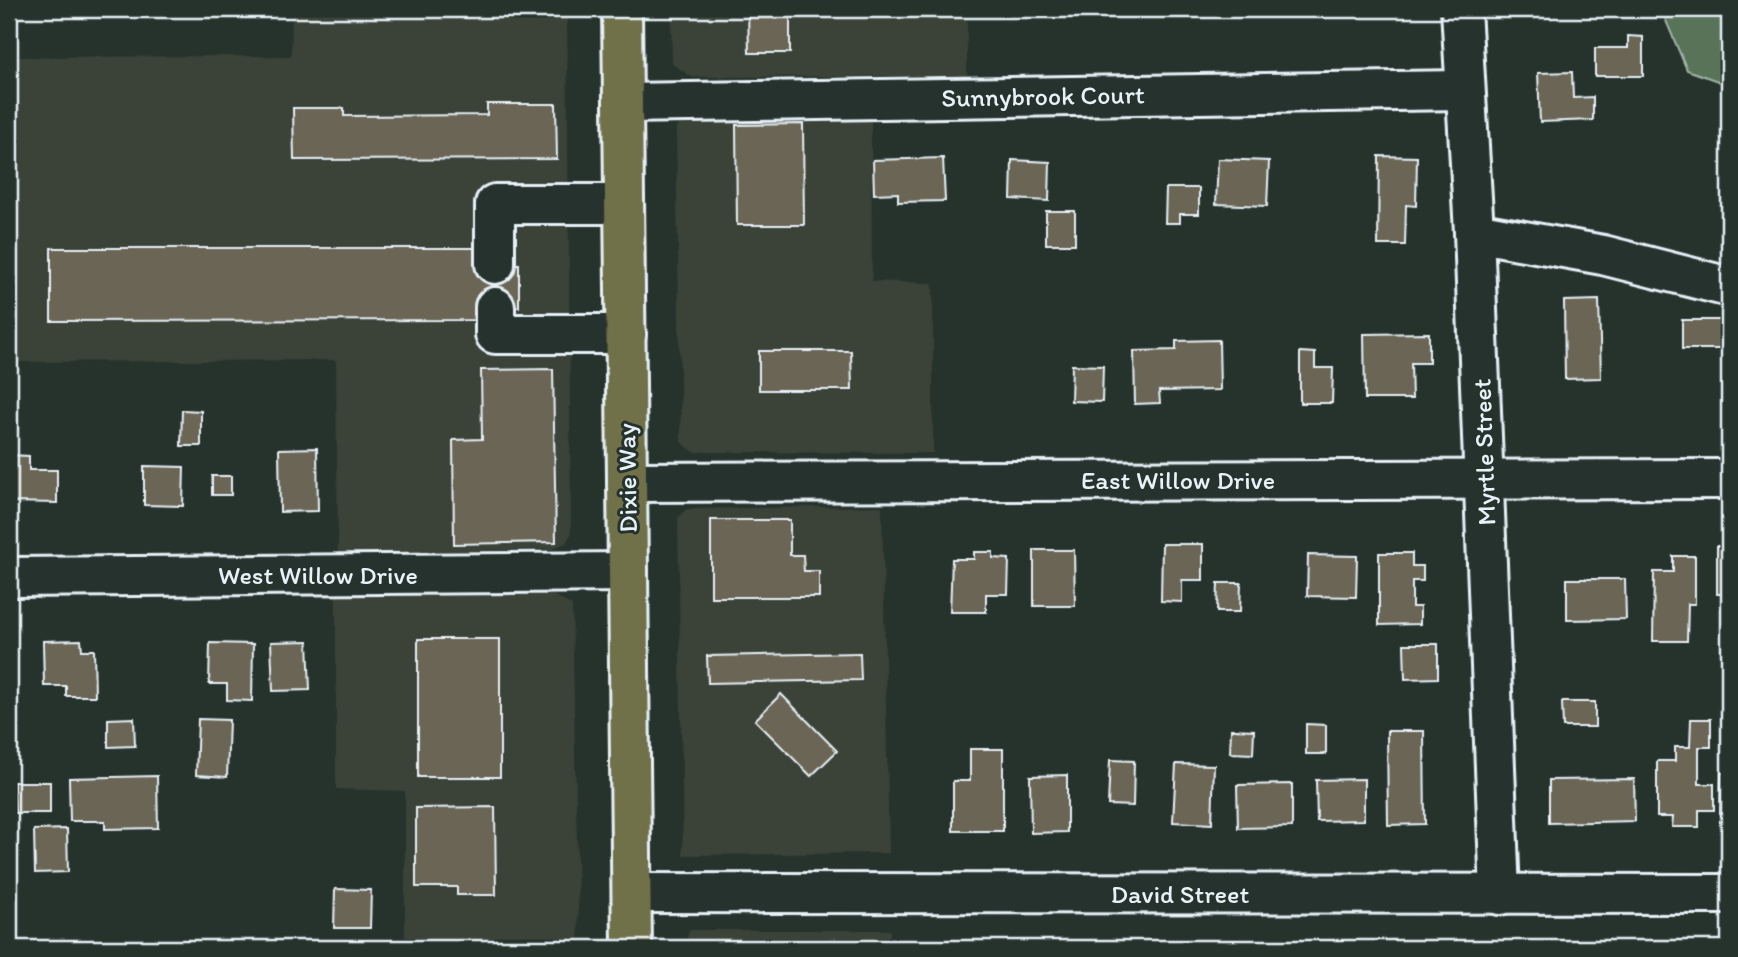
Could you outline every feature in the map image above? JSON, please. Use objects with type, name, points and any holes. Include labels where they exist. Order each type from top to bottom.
[{"type":"main road","name":"Dixie Way","points":[[622,9],[632,948]]},
{"type":"street","name":"Myrtle Street","points":[[1461,9],[1463,90],[1474,232],[1485,479],[1500,895]]},
{"type":"street","name":"Sunnybrook Court","points":[[623,103],[1463,90]]},
{"type":"street","points":[[495,264],[495,204],[624,204]]},
{"type":"street","points":[[1474,232],[1603,255],[1729,286]]},
{"type":"street","points":[[495,307],[495,334],[626,334]]},
{"type":"street","name":"East Willow Drive","points":[[627,482],[1729,479]]},
{"type":"street","name":"West Willow Drive","points":[[9,577],[628,572]]},
{"type":"street","name":"David Street","points":[[632,893],[1729,894]]},
{"type":"shaded area","points":[[292,9],[567,9],[571,534],[566,543],[552,549],[338,554],[336,360],[9,362],[9,57],[291,56]]},
{"type":"shaded area","points":[[671,9],[967,9],[967,76],[692,77],[672,64]]},
{"type":"shaded area","points":[[871,118],[872,281],[933,283],[933,453],[694,452],[681,442],[676,128],[684,120]]},
{"type":"shaded area","points":[[882,506],[889,853],[683,855],[678,518],[686,509]]},
{"type":"shaded area","points":[[336,592],[548,592],[572,606],[579,948],[405,948],[405,791],[336,789]]},
{"type":"shaded area","points":[[689,930],[890,930],[890,948],[685,948]]},
{"type":"green space","points":[[1661,9],[1729,9],[1729,85],[1687,70]]},
{"type":"building","points":[[748,9],[790,9],[790,53],[749,53]]},
{"type":"building","points":[[1628,36],[1643,37],[1643,76],[1595,76],[1595,48],[1628,48]]},
{"type":"building","points":[[1572,72],[1573,98],[1593,97],[1593,120],[1540,122],[1538,73]]},
{"type":"building","points":[[487,104],[556,104],[557,159],[294,160],[293,108],[344,108],[344,116],[487,115]]},
{"type":"building","points":[[803,124],[804,225],[737,225],[736,125]]},
{"type":"building","points":[[1379,156],[1417,157],[1416,206],[1406,205],[1405,245],[1378,245]]},
{"type":"building","points":[[943,158],[945,201],[898,202],[898,193],[874,194],[873,160]]},
{"type":"building","points":[[1218,159],[1269,161],[1267,206],[1216,204]]},
{"type":"building","points":[[1012,160],[1050,162],[1049,201],[1011,199]]},
{"type":"building","points":[[1166,188],[1199,188],[1199,214],[1180,214],[1180,223],[1165,223]]},
{"type":"building","points":[[1046,211],[1075,211],[1075,244],[1046,244]]},
{"type":"building","points":[[51,248],[475,248],[475,264],[519,264],[519,307],[475,307],[475,320],[51,321]]},
{"type":"building","points":[[1599,300],[1601,378],[1565,379],[1564,301]]},
{"type":"building","points":[[1682,320],[1721,320],[1721,349],[1682,349]]},
{"type":"building","points":[[1429,333],[1429,363],[1411,363],[1412,399],[1365,399],[1364,334]]},
{"type":"building","points":[[1219,340],[1220,390],[1159,391],[1160,403],[1135,404],[1134,351],[1176,350],[1176,341]]},
{"type":"building","points":[[759,351],[851,351],[852,390],[759,390]]},
{"type":"building","points":[[1300,352],[1315,353],[1315,368],[1333,368],[1332,403],[1300,403]]},
{"type":"building","points":[[1072,365],[1103,366],[1102,402],[1071,401]]},
{"type":"building","points":[[553,369],[556,542],[454,544],[453,440],[482,439],[481,370]]},
{"type":"building","points":[[182,410],[201,411],[201,446],[181,446]]},
{"type":"building","points":[[317,448],[318,511],[280,512],[279,449]]},
{"type":"building","points":[[9,455],[29,456],[29,470],[57,470],[57,503],[9,502]]},
{"type":"building","points":[[144,466],[184,467],[183,506],[144,505]]},
{"type":"building","points":[[212,476],[231,476],[231,495],[212,495]]},
{"type":"building","points":[[711,520],[790,520],[790,555],[803,555],[804,571],[819,571],[819,597],[711,597]]},
{"type":"building","points":[[1162,544],[1203,544],[1203,580],[1182,580],[1182,602],[1161,601]]},
{"type":"building","points":[[1717,546],[1729,546],[1729,594],[1717,594]]},
{"type":"building","points":[[1034,550],[1074,550],[1075,606],[1034,606]]},
{"type":"building","points":[[974,552],[993,552],[993,558],[1009,559],[1008,594],[986,594],[986,612],[950,612],[952,559],[974,559]]},
{"type":"building","points":[[1379,553],[1412,553],[1412,566],[1423,566],[1423,581],[1412,581],[1412,607],[1420,607],[1420,624],[1379,625]]},
{"type":"building","points":[[1308,555],[1357,556],[1356,597],[1307,596]]},
{"type":"building","points":[[1673,556],[1695,556],[1695,604],[1688,604],[1687,641],[1653,641],[1654,572],[1673,572]]},
{"type":"building","points":[[1567,579],[1625,579],[1626,619],[1567,620]]},
{"type":"building","points":[[1218,583],[1241,583],[1240,612],[1217,612]]},
{"type":"building","points":[[418,639],[500,639],[500,777],[418,777]]},
{"type":"building","points":[[81,640],[82,650],[94,650],[95,696],[66,696],[66,686],[44,686],[43,641]]},
{"type":"building","points":[[308,641],[310,690],[273,691],[271,642]]},
{"type":"building","points":[[210,643],[253,644],[252,701],[227,700],[227,684],[209,684]]},
{"type":"building","points":[[1404,644],[1438,644],[1438,678],[1405,679]]},
{"type":"building","points":[[860,653],[861,680],[708,683],[707,656]]},
{"type":"building","points":[[781,694],[837,751],[811,776],[755,720]]},
{"type":"building","points":[[1562,702],[1595,702],[1595,727],[1563,727]]},
{"type":"building","points":[[134,718],[135,746],[108,747],[108,719]]},
{"type":"building","points":[[198,719],[229,720],[227,777],[196,775]]},
{"type":"building","points":[[1691,719],[1711,719],[1711,747],[1699,747],[1699,784],[1714,784],[1714,810],[1699,810],[1699,827],[1672,827],[1673,817],[1657,817],[1657,761],[1675,761],[1675,747],[1690,747]]},
{"type":"building","points":[[1306,724],[1326,725],[1326,754],[1306,754]]},
{"type":"building","points":[[1231,729],[1254,730],[1253,754],[1230,753]]},
{"type":"building","points":[[1387,731],[1424,731],[1425,824],[1388,825]]},
{"type":"building","points":[[970,749],[1003,749],[1003,831],[953,831],[953,781],[970,781]]},
{"type":"building","points":[[1110,760],[1134,761],[1133,806],[1108,805]]},
{"type":"building","points":[[1176,764],[1214,765],[1212,824],[1173,822]]},
{"type":"building","points":[[1721,773],[1729,773],[1729,824],[1720,824]]},
{"type":"building","points":[[1067,775],[1067,832],[1031,833],[1030,776]]},
{"type":"building","points":[[157,776],[158,828],[105,829],[105,821],[70,821],[69,778]]},
{"type":"building","points":[[1364,779],[1364,820],[1317,821],[1316,780]]},
{"type":"building","points":[[1634,779],[1635,821],[1549,823],[1549,780]]},
{"type":"building","points":[[14,782],[50,782],[50,813],[15,813]]},
{"type":"building","points":[[1292,784],[1292,827],[1238,828],[1237,785]]},
{"type":"building","points":[[495,807],[496,895],[457,895],[457,887],[416,887],[416,808]]},
{"type":"building","points":[[67,829],[68,872],[35,873],[34,830]]},
{"type":"building","points":[[335,889],[371,890],[370,928],[334,928]]},
{"type":"waterway","points":[[1717,9],[1729,17]]}]
